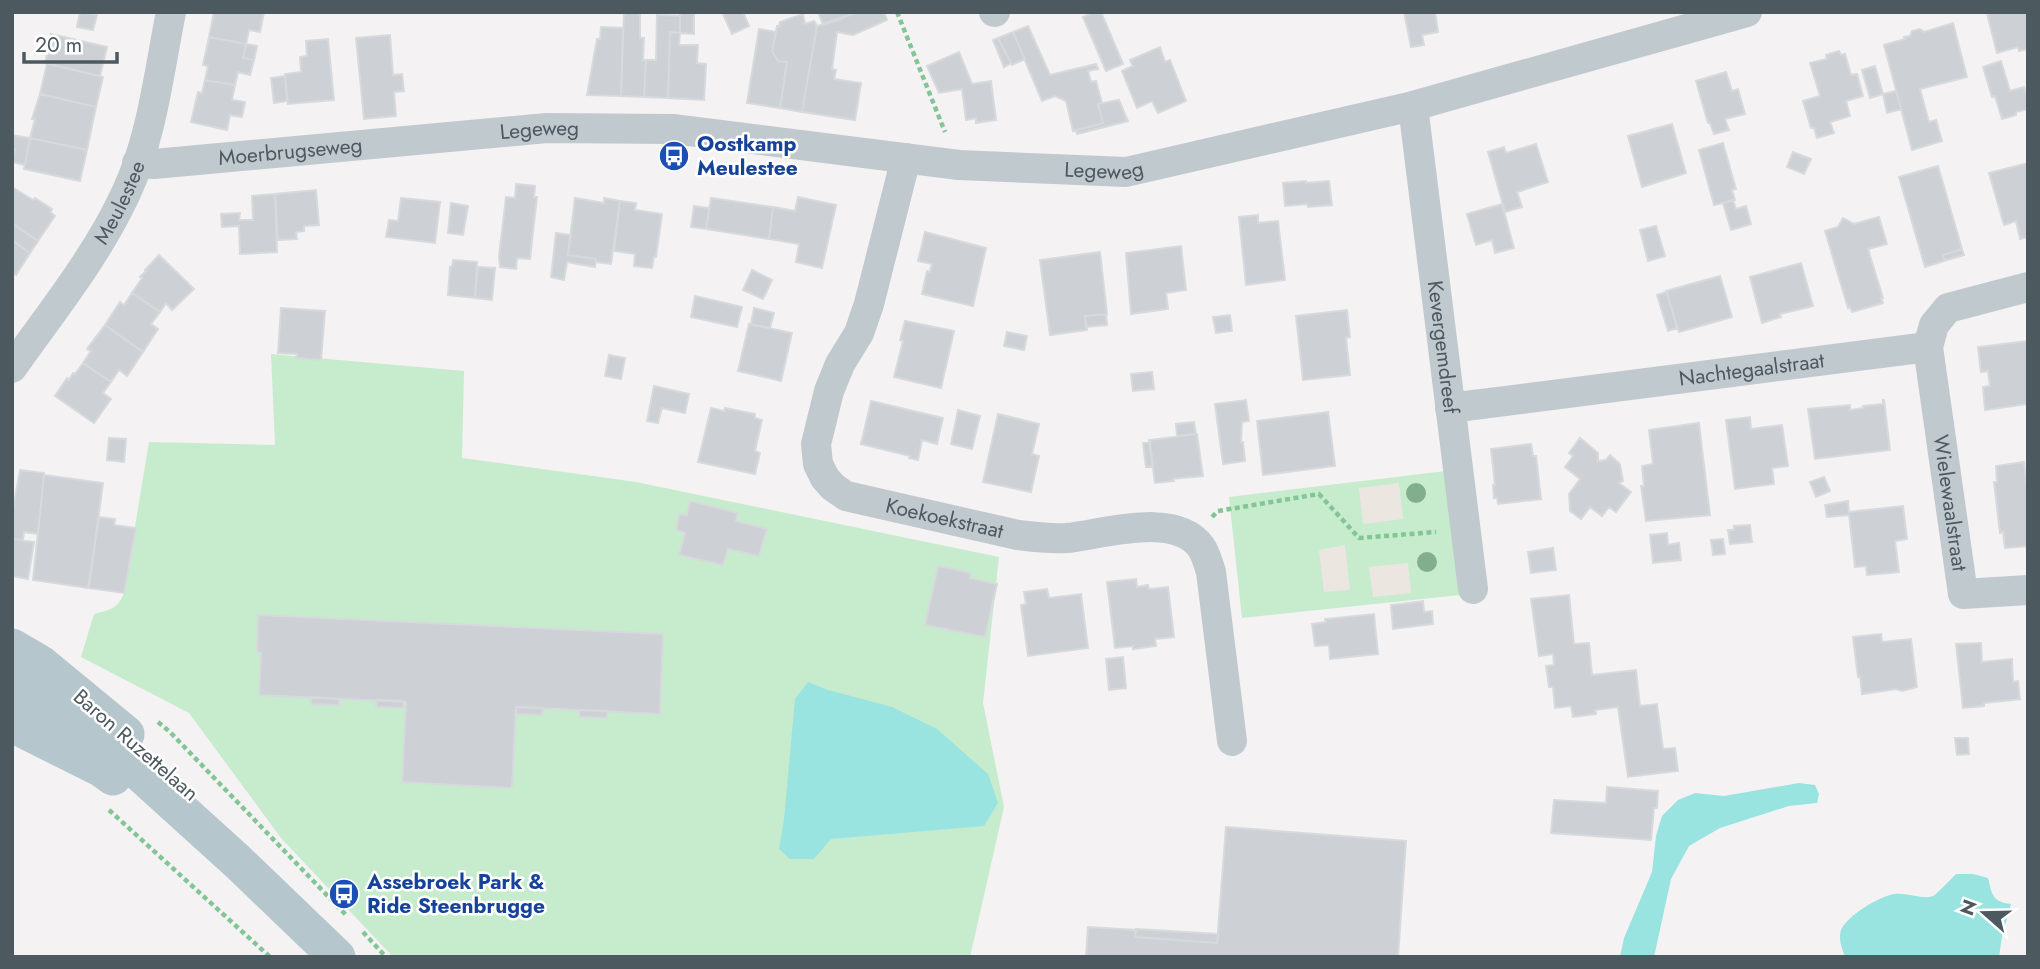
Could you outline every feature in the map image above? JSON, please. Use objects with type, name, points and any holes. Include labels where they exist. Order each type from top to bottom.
[{"type":"main road","name":"Baron Ruzettelaan","points":[[12,647],[41,664],[199,794],[238,862]]},
{"type":"main road","name":"Baron Ruzettelaan","points":[[12,685],[121,755],[337,957]]},
{"type":"main road","name":"Baron Ruzettelaan","points":[[12,724],[102,769],[172,824],[238,862]]},
{"type":"street","name":"Meulestee","points":[[12,368],[102,239],[127,192],[146,132],[171,12]]},
{"type":"street","name":"Legeweg","points":[[444,138],[547,128],[673,129],[959,165],[1126,172],[1413,106],[1747,12]]},
{"type":"street","name":"Kevergemdreef","points":[[1413,106],[1473,589]]},
{"type":"street","name":"Moerbrugseweg","points":[[137,163],[154,164],[444,138]]},
{"type":"street","name":"Koekoekstraat","points":[[906,158],[869,303],[859,333],[840,364],[829,391],[816,444],[818,464],[832,488],[846,496],[1018,535],[1065,538],[1161,527],[1179,530],[1192,537]]},
{"type":"street","points":[[1928,347],[1934,325],[1948,308],[2028,287]]},
{"type":"street","name":"Nachtegaalstraat","points":[[1450,408],[1928,347]]},
{"type":"street","name":"Wielewaalstraat","points":[[1928,347],[1963,594],[2028,590]]},
{"type":"street","points":[[1192,537],[1200,546],[1211,572],[1232,741]]},
{"type":"path","points":[[897,12],[959,165]]},
{"type":"path","points":[[1192,537],[1218,511],[1319,494],[1359,538],[1465,529]]},
{"type":"path","points":[[151,716],[170,732],[350,919]]},
{"type":"path","points":[[108,809],[270,957]]},
{"type":"path","points":[[359,928],[386,957]]},
{"type":"green space","points":[[271,354],[464,371],[462,458],[636,482],[999,557],[983,703],[1004,807],[970,957],[393,957],[281,838],[189,713],[81,657],[94,614],[113,608],[124,593],[149,442],[275,445]]},
{"type":"green space","points":[[1446,471],[1460,595],[1242,618],[1229,497]]},
{"type":"sand","points":[[1399,483],[1403,519],[1363,524],[1359,488]]},
{"type":"sand","points":[[1345,545],[1350,590],[1324,592],[1319,550]]},
{"type":"sand","points":[[1408,563],[1411,593],[1373,597],[1369,567]]},
{"type":"water","points":[[808,682],[892,707],[937,729],[988,774],[998,803],[984,826],[831,839],[814,859],[790,859],[779,849],[795,699]]},
{"type":"water","points":[[1799,783],[1815,785],[1819,794],[1817,803],[1789,806],[1720,828],[1689,846],[1671,879],[1654,957],[1620,957],[1624,938],[1652,872],[1656,836],[1662,816],[1678,800],[1695,793],[1724,796]]},
{"type":"water","points":[[1956,874],[1973,874],[1988,878],[1996,899],[2011,904],[1999,957],[1845,957],[1840,933],[1844,925],[1857,913],[1881,898],[1895,894],[1933,896]]},
{"type":"building","points":[[80,12],[97,15],[93,30],[77,27]]},
{"type":"building","points":[[214,12],[264,12],[260,32],[249,30],[246,44],[209,37]]},
{"type":"building","points":[[624,12],[640,12],[640,38],[644,38],[643,60],[646,60],[644,97],[621,96]]},
{"type":"building","points":[[680,12],[694,12],[694,34],[680,33]]},
{"type":"building","points":[[722,12],[743,12],[749,26],[732,34]]},
{"type":"building","points":[[818,12],[857,12],[823,24]]},
{"type":"building","points":[[857,12],[884,12],[887,20],[853,35],[837,32],[832,69],[836,70],[834,79],[861,83],[855,120],[802,112],[817,26]]},
{"type":"building","points":[[1093,12],[1101,12],[1123,64],[1106,71],[1083,17]]},
{"type":"building","points":[[1404,12],[1435,12],[1438,32],[1422,35],[1424,45],[1411,47]]},
{"type":"building","points":[[2028,12],[2028,49],[2019,51],[2018,47],[1997,53],[1987,14]]},
{"type":"building","points":[[803,14],[805,24],[814,21],[817,26],[802,112],[780,108],[787,62],[778,61],[772,51],[780,22]]},
{"type":"building","points":[[657,15],[680,16],[680,33],[670,32],[668,98],[644,97],[646,60],[656,60]]},
{"type":"building","points":[[1953,23],[1967,77],[1920,89],[1929,122],[1936,120],[1942,141],[1912,150],[1884,45],[1905,39],[1912,31],[1920,29],[1924,32]]},
{"type":"building","points":[[1028,26],[1050,75],[1096,64],[1098,69],[1088,71],[1091,82],[1096,81],[1102,103],[1098,104],[1103,123],[1073,131],[1066,101],[1055,96],[1042,101],[1013,32]]},
{"type":"building","points":[[601,27],[623,28],[621,96],[587,95]]},
{"type":"building","points":[[759,29],[776,32],[772,51],[778,61],[787,62],[780,108],[747,103]]},
{"type":"building","points":[[670,32],[680,33],[679,45],[698,45],[697,63],[706,64],[704,100],[668,98]]},
{"type":"building","points":[[1013,32],[1025,59],[1012,65],[998,38]]},
{"type":"building","points":[[51,34],[107,47],[100,76],[45,63]]},
{"type":"building","points":[[390,35],[393,75],[402,74],[404,91],[394,92],[396,116],[364,119],[356,38]]},
{"type":"building","points":[[209,37],[246,44],[243,58],[254,60],[250,75],[238,72],[235,85],[205,80],[208,66],[203,65]]},
{"type":"building","points":[[998,38],[1011,63],[1004,67],[993,40]]},
{"type":"building","points":[[328,39],[334,100],[288,104],[285,74],[301,72],[300,57],[307,56],[306,41]]},
{"type":"building","points":[[246,44],[257,46],[254,60],[243,58]]},
{"type":"building","points":[[1160,47],[1165,62],[1170,60],[1186,101],[1158,113],[1152,101],[1137,108],[1122,71],[1133,66],[1130,60]]},
{"type":"building","points":[[1839,51],[1841,55],[1845,54],[1851,75],[1857,74],[1863,96],[1846,101],[1850,116],[1830,122],[1834,133],[1817,138],[1803,101],[1820,96],[1810,63],[1827,59],[1826,55]]},
{"type":"building","points":[[959,52],[972,84],[991,81],[996,120],[976,123],[976,118],[966,120],[962,89],[939,93],[927,66]]},
{"type":"building","points":[[2001,61],[2010,91],[2024,87],[2028,101],[2028,109],[2002,119],[1983,67]]},
{"type":"building","points":[[47,64],[103,77],[96,107],[40,94]]},
{"type":"building","points":[[1875,66],[1883,94],[1870,98],[1862,70]]},
{"type":"building","points":[[1726,72],[1732,91],[1738,89],[1745,114],[1725,119],[1729,130],[1714,134],[1708,123],[1696,81]]},
{"type":"building","points":[[285,76],[287,101],[274,103],[271,78]]},
{"type":"building","points":[[205,80],[235,85],[232,100],[245,102],[242,117],[230,115],[227,130],[191,122],[198,92],[202,93]]},
{"type":"building","points":[[1896,91],[1901,109],[1887,113],[1883,94]]},
{"type":"building","points":[[40,94],[96,107],[87,150],[30,138],[35,119],[32,119]]},
{"type":"building","points":[[1119,100],[1128,121],[1077,134],[1076,130],[1103,123],[1098,104]]},
{"type":"building","points":[[1672,124],[1686,173],[1642,187],[1628,136]]},
{"type":"building","points":[[12,135],[30,138],[25,165],[12,162],[15,149],[12,149]]},
{"type":"building","points":[[30,138],[87,150],[80,181],[24,169]]},
{"type":"building","points":[[1723,143],[1736,189],[1732,190],[1735,200],[1714,205],[1699,150]]},
{"type":"building","points":[[1536,144],[1548,182],[1517,192],[1522,207],[1505,212],[1488,152],[1504,147],[1506,153]]},
{"type":"building","points":[[1793,152],[1811,159],[1804,174],[1787,167]]},
{"type":"building","points":[[2028,163],[2028,237],[2020,239],[2016,221],[2004,225],[1989,173]]},
{"type":"building","points":[[1938,166],[1962,249],[1943,255],[1944,261],[1925,267],[1899,177]]},
{"type":"building","points":[[1329,181],[1332,205],[1285,206],[1283,183]]},
{"type":"building","points":[[516,184],[535,186],[534,197],[537,197],[530,259],[517,258],[516,269],[500,267],[499,256],[506,197],[515,198]]},
{"type":"building","points":[[12,187],[52,209],[50,212],[55,216],[38,241],[12,224]]},
{"type":"building","points":[[316,190],[319,225],[304,226],[304,231],[296,232],[297,239],[278,240],[275,194]]},
{"type":"building","points":[[275,194],[277,252],[240,254],[239,226],[222,227],[221,214],[240,213],[239,220],[253,220],[252,196]]},
{"type":"building","points":[[798,197],[836,205],[822,268],[796,262],[799,244],[769,239],[773,207],[795,211]]},
{"type":"building","points":[[401,198],[440,202],[435,243],[386,237],[389,220],[398,221]]},
{"type":"building","points":[[575,198],[604,203],[604,198],[620,201],[611,264],[568,255]]},
{"type":"building","points":[[711,198],[773,207],[769,239],[706,229]]},
{"type":"building","points":[[1733,200],[1736,209],[1746,206],[1751,224],[1731,230],[1723,203]]},
{"type":"building","points":[[620,201],[636,203],[635,210],[662,214],[652,268],[634,266],[635,254],[614,251]]},
{"type":"building","points":[[451,203],[468,206],[463,235],[448,233]]},
{"type":"building","points":[[1502,204],[1514,248],[1495,253],[1492,240],[1476,245],[1467,214]]},
{"type":"building","points":[[694,206],[709,208],[706,229],[691,227]]},
{"type":"building","points":[[1258,215],[1258,223],[1278,221],[1285,280],[1246,285],[1239,217]]},
{"type":"building","points":[[1879,217],[1887,244],[1868,249],[1883,303],[1852,312],[1850,307],[1848,308],[1825,231],[1838,227],[1843,218],[1854,224]]},
{"type":"building","points":[[12,223],[38,241],[30,253],[12,240]]},
{"type":"building","points":[[1656,226],[1665,256],[1648,261],[1640,230]]},
{"type":"building","points":[[925,232],[986,248],[973,306],[922,294],[927,271],[930,272],[932,264],[918,261]]},
{"type":"building","points":[[556,233],[570,235],[568,255],[596,259],[595,267],[567,262],[564,280],[551,277]]},
{"type":"building","points":[[12,240],[30,253],[16,275],[12,272]]},
{"type":"building","points":[[1181,246],[1186,290],[1166,293],[1168,309],[1131,314],[1126,253]]},
{"type":"building","points":[[1962,249],[1964,255],[1944,261],[1943,255]]},
{"type":"building","points":[[1100,252],[1107,314],[1085,316],[1087,330],[1050,335],[1040,260]]},
{"type":"building","points":[[159,255],[194,289],[172,310],[166,303],[160,312],[132,293],[142,278],[140,277]]},
{"type":"building","points":[[453,260],[477,262],[475,298],[448,295]]},
{"type":"building","points":[[1801,263],[1813,306],[1780,314],[1781,317],[1762,323],[1750,277]]},
{"type":"building","points":[[478,267],[495,268],[492,300],[475,298]]},
{"type":"building","points":[[752,270],[772,280],[763,299],[743,290]]},
{"type":"building","points":[[1720,276],[1732,317],[1679,332],[1666,291]]},
{"type":"building","points":[[1667,292],[1677,328],[1668,331],[1657,295]]},
{"type":"building","points":[[132,293],[160,312],[151,324],[158,329],[143,352],[105,325],[120,302],[124,305]]},
{"type":"building","points":[[695,296],[742,307],[737,327],[691,317]]},
{"type":"building","points":[[281,308],[325,311],[321,360],[278,353]]},
{"type":"building","points":[[754,308],[774,313],[770,328],[751,324]]},
{"type":"building","points":[[1347,310],[1350,337],[1346,338],[1350,375],[1303,380],[1296,316]]},
{"type":"building","points":[[1106,314],[1107,325],[1086,327],[1085,316]]},
{"type":"building","points":[[1230,315],[1232,331],[1216,333],[1213,317]]},
{"type":"building","points":[[905,321],[954,331],[941,388],[894,377]]},
{"type":"building","points":[[749,324],[792,333],[781,381],[738,371]]},
{"type":"building","points":[[105,325],[143,352],[127,376],[119,370],[111,382],[83,363],[91,351],[87,349]]},
{"type":"building","points":[[1007,332],[1027,336],[1024,350],[1004,346]]},
{"type":"building","points":[[2028,341],[2028,404],[1985,410],[1983,387],[1990,386],[1988,371],[1981,372],[1978,347]]},
{"type":"building","points":[[609,355],[625,358],[621,379],[605,376]]},
{"type":"building","points":[[83,363],[111,382],[103,393],[111,399],[94,423],[55,396],[67,378],[69,380]]},
{"type":"building","points":[[1152,372],[1154,389],[1133,391],[1131,374]]},
{"type":"building","points":[[654,386],[689,394],[685,413],[662,408],[658,423],[647,421]]},
{"type":"building","points":[[1246,400],[1249,421],[1242,422],[1241,442],[1245,461],[1223,464],[1215,404]]},
{"type":"building","points":[[1883,400],[1890,450],[1815,459],[1808,409],[1850,405],[1850,410],[1883,404]]},
{"type":"building","points":[[871,401],[943,418],[937,444],[922,440],[918,460],[861,444]]},
{"type":"building","points":[[711,408],[755,414],[755,418],[762,420],[755,451],[760,453],[755,474],[698,462]]},
{"type":"building","points":[[958,410],[980,416],[972,449],[951,444]]},
{"type":"building","points":[[1328,412],[1335,466],[1263,475],[1257,421]]},
{"type":"building","points":[[998,414],[1039,424],[1032,454],[1039,456],[1031,492],[983,482]]},
{"type":"building","points":[[1750,417],[1751,429],[1782,425],[1788,466],[1772,468],[1774,484],[1735,489],[1726,420]]},
{"type":"building","points":[[1194,422],[1196,434],[1177,436],[1176,424]]},
{"type":"building","points":[[1699,423],[1710,515],[1646,521],[1641,486],[1644,486],[1642,466],[1653,464],[1649,430]]},
{"type":"building","points":[[1197,434],[1203,476],[1155,483],[1149,440]]},
{"type":"building","points":[[109,438],[126,439],[124,462],[107,460]]},
{"type":"building","points":[[1580,438],[1598,453],[1598,461],[1606,460],[1610,455],[1620,464],[1623,481],[1619,483],[1631,492],[1616,512],[1609,507],[1602,516],[1590,507],[1581,519],[1570,511],[1569,494],[1580,479],[1565,467],[1573,456],[1569,453]]},
{"type":"building","points":[[1150,442],[1153,466],[1146,467],[1143,443]]},
{"type":"building","points":[[1531,444],[1533,456],[1536,456],[1541,499],[1498,504],[1497,498],[1494,498],[1491,449]]},
{"type":"building","points":[[2024,462],[2028,498],[2028,546],[2005,548],[2003,532],[2000,533],[1994,482],[1997,482],[1996,466]]},
{"type":"building","points":[[20,470],[44,473],[38,534],[24,532],[23,540],[12,539],[12,515]]},
{"type":"building","points":[[44,475],[103,483],[89,588],[33,580]]},
{"type":"building","points":[[1824,477],[1830,491],[1816,497],[1810,482]]},
{"type":"building","points":[[690,501],[738,513],[736,521],[767,529],[759,556],[728,549],[723,565],[679,555],[685,533],[676,530],[679,514],[687,515]]},
{"type":"building","points":[[1848,501],[1849,512],[1903,506],[1907,539],[1895,541],[1899,572],[1867,575],[1866,566],[1855,567],[1849,515],[1827,517],[1825,505]]},
{"type":"building","points":[[99,517],[115,519],[114,525],[136,528],[124,593],[88,588]]},
{"type":"building","points":[[1750,525],[1752,542],[1730,544],[1728,530],[1734,530],[1734,526]]},
{"type":"building","points":[[1667,533],[1668,545],[1679,543],[1681,560],[1653,563],[1650,535]]},
{"type":"building","points":[[12,539],[34,542],[28,579],[12,576]]},
{"type":"building","points":[[1723,539],[1725,554],[1713,555],[1711,540]]},
{"type":"building","points":[[1553,548],[1556,570],[1531,573],[1528,552]]},
{"type":"building","points":[[938,566],[971,573],[970,578],[997,584],[985,637],[925,625]]},
{"type":"building","points":[[1136,579],[1137,587],[1168,587],[1174,637],[1155,639],[1156,646],[1115,648],[1107,582]]},
{"type":"building","points":[[1047,589],[1049,598],[1081,594],[1088,648],[1028,656],[1021,605],[1026,604],[1024,592]]},
{"type":"building","points":[[1569,595],[1574,644],[1589,643],[1592,675],[1636,670],[1640,706],[1657,704],[1663,749],[1675,748],[1678,771],[1628,777],[1618,707],[1573,717],[1571,706],[1555,708],[1553,687],[1549,687],[1546,666],[1554,665],[1553,654],[1539,656],[1531,599]]},
{"type":"building","points":[[1423,601],[1424,612],[1432,611],[1433,624],[1393,629],[1391,605]]},
{"type":"building","points":[[1374,614],[1378,654],[1330,659],[1329,645],[1315,646],[1312,624],[1326,622],[1325,619]]},
{"type":"building","points":[[258,615],[663,634],[660,714],[516,707],[512,788],[402,782],[406,702],[259,695],[261,653],[257,652]]},
{"type":"building","points":[[1881,634],[1882,642],[1911,639],[1917,687],[1862,694],[1853,637]]},
{"type":"building","points":[[1981,643],[1982,662],[2012,659],[2013,682],[2018,681],[2020,699],[1963,708],[1956,644]]},
{"type":"building","points":[[1123,657],[1126,688],[1109,690],[1106,659]]},
{"type":"building","points":[[311,697],[339,699],[339,705],[311,704]]},
{"type":"building","points":[[376,700],[404,701],[403,708],[376,707]]},
{"type":"building","points":[[516,707],[543,708],[542,715],[516,714]]},
{"type":"building","points":[[579,710],[607,711],[607,718],[579,717]]},
{"type":"building","points":[[1955,738],[1968,738],[1969,754],[1957,755]]},
{"type":"building","points":[[1607,787],[1658,791],[1651,840],[1551,833],[1554,800],[1606,803]]},
{"type":"building","points":[[1226,827],[1406,841],[1398,957],[1086,957],[1088,927],[1136,930],[1135,937],[1217,943]]},
{"type":"building","points":[[344,878],[358,891],[354,896],[340,883]]},
{"type":"building","points":[[1136,929],[1218,934],[1217,943],[1135,937]]},
{"type":"place","name":"Oostkamp Meulestee","points":[[674,156]]},
{"type":"place","name":"Assebroek Park & Ride Steenbrugge","points":[[344,894]]}]
